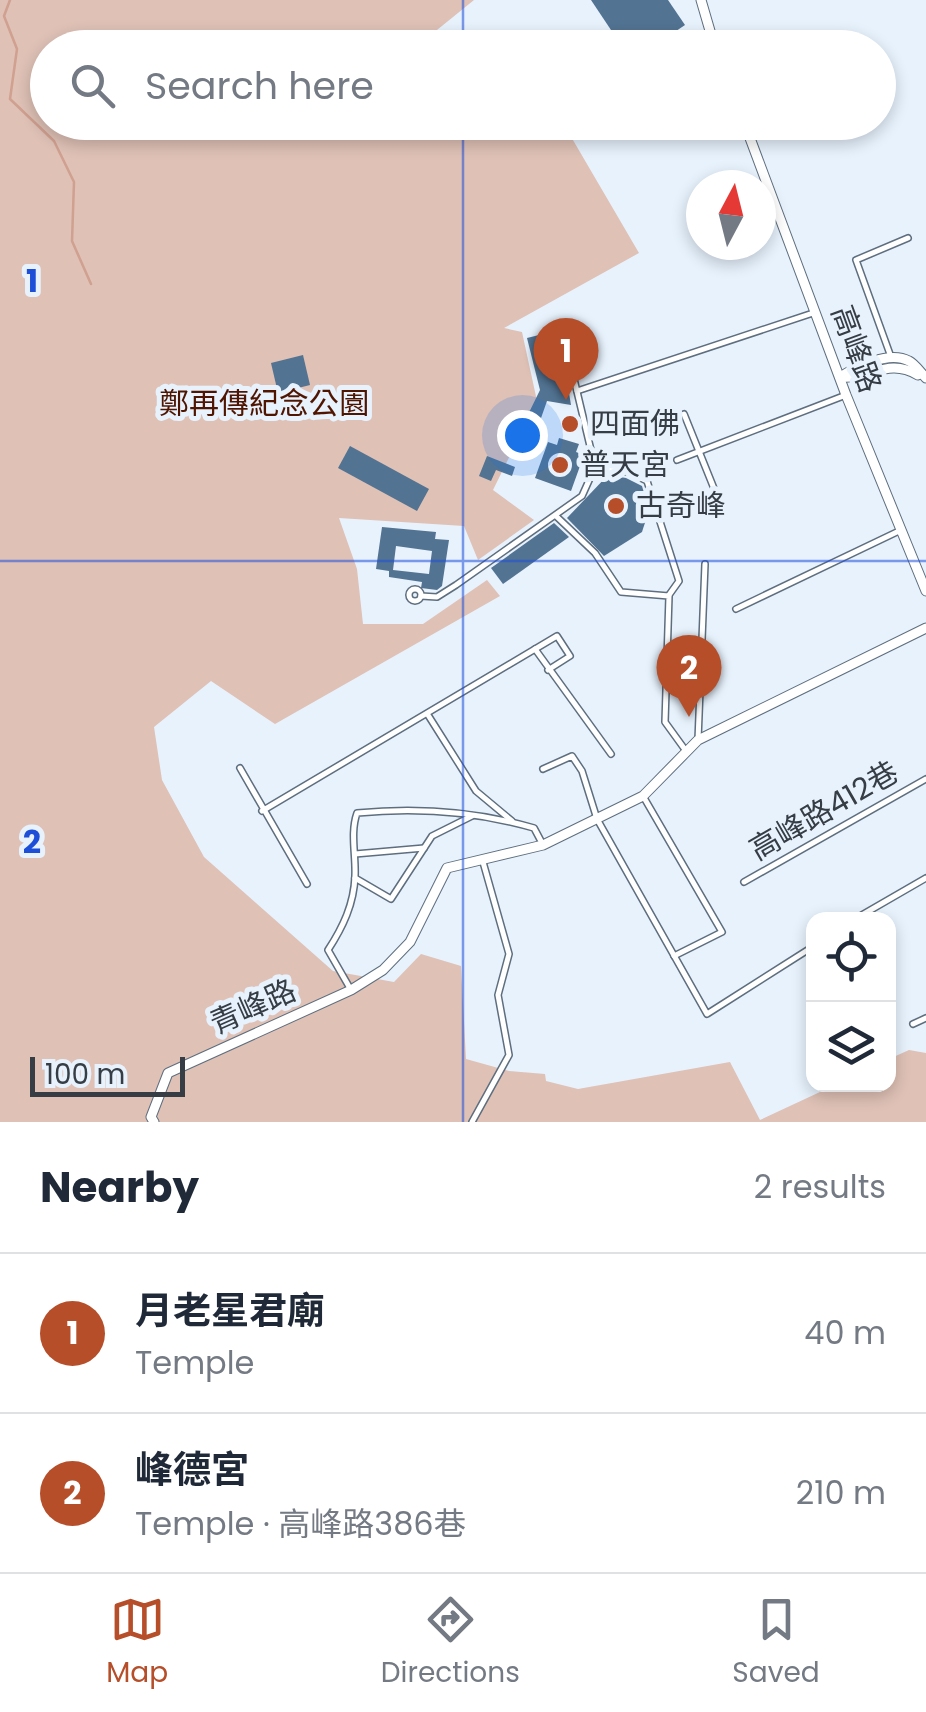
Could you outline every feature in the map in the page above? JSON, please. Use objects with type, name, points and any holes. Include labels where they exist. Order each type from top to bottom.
[{"type":"street","points":[[701,0],[710,30]]},
{"type":"street","name":"高峰路","points":[[751,140],[846,395],[926,591]]},
{"type":"street","points":[[840,378],[853,369],[891,357],[908,361],[926,379]]},
{"type":"street","points":[[840,378],[854,379],[894,366],[926,379]]},
{"type":"street","points":[[483,862],[543,845],[643,796],[698,740],[926,628]]},
{"type":"street","name":"青峰路","points":[[154,1122],[151,1117],[168,1073],[351,990],[382,970],[410,942],[447,868],[483,862]]},
{"type":"lane","points":[[891,357],[856,260],[908,238]]},
{"type":"lane","points":[[576,391],[816,312]]},
{"type":"lane","points":[[422,596],[437,596],[456,586],[582,496],[595,467],[568,358]]},
{"type":"lane","points":[[677,460],[846,395]]},
{"type":"lane","points":[[684,414],[714,491]]},
{"type":"lane","points":[[595,467],[628,472],[647,481],[679,581],[669,596],[666,722],[686,751]]},
{"type":"lane","points":[[556,516],[596,554],[621,592],[669,596]]},
{"type":"lane","points":[[736,609],[902,529]]},
{"type":"lane","points":[[698,740],[704,564]]},
{"type":"lane","points":[[262,812],[557,636],[570,656],[548,670]]},
{"type":"lane","points":[[535,649],[611,754]]},
{"type":"lane","points":[[428,714],[476,791],[514,823]]},
{"type":"lane","points":[[542,770],[572,756],[582,771],[597,819],[707,1014],[806,951]]},
{"type":"lane","points":[[240,768],[306,884]]},
{"type":"lane","name":"高峰路412巷","points":[[744,882],[926,779]]},
{"type":"lane","points":[[643,796],[722,932],[674,956]]},
{"type":"lane","points":[[351,990],[328,950],[346,921],[355,878],[357,813],[430,810],[475,814],[534,828],[543,845]]},
{"type":"lane","points":[[355,878],[390,899],[432,836],[475,814]]},
{"type":"lane","points":[[354,854],[424,848]]},
{"type":"lane","points":[[472,1122],[509,1055],[498,995],[508,954],[483,862]]},
{"type":"lane","points":[[869,912],[926,878]]},
{"type":"lane","points":[[914,1024],[926,1018]]},
{"type":"green space","name":"鄭再傳紀念公園","points":[[0,0],[474,0],[437,30],[30,30],[30,140],[573,140],[639,253],[504,328],[522,332],[537,401],[493,490],[534,520],[478,560],[464,526],[339,518],[357,569],[363,624],[423,624],[487,580],[500,596],[275,724],[211,681],[154,727],[162,780],[204,857],[333,971],[394,982],[421,954],[461,966],[466,1059],[509,1071],[545,1074],[546,1081],[578,1089],[730,1062],[760,1120],[820,1092],[896,1092],[896,1056],[909,1050],[926,1053],[926,1122],[0,1122]]},
{"type":"building","points":[[591,0],[668,0],[685,25],[678,30],[611,30]]},
{"type":"building","points":[[579,325],[586,351],[567,352],[563,357],[571,405],[547,401],[534,438],[519,433],[540,390],[527,338]]},
{"type":"building","points":[[303,355],[310,385],[278,393],[271,363]]},
{"type":"building","name":"普天宮","points":[[559,438],[579,444],[576,452],[584,455],[571,491],[535,478],[548,442],[557,445]]},
{"type":"building","points":[[350,446],[429,489],[417,511],[338,468]]},
{"type":"building","points":[[487,456],[515,467],[512,476],[496,470],[491,481],[479,476]]},
{"type":"building","points":[[608,475],[642,486],[649,510],[642,532],[604,556],[567,518]]},
{"type":"building","points":[[554,523],[569,537],[503,584],[491,568]]},
{"type":"building","points":[[382,527],[436,532],[435,539],[449,540],[442,586],[437,590],[421,588],[422,582],[389,577],[389,571],[376,569]],"holes":[[[396,546],[432,551],[429,574],[393,570]]]},
{"type":"waterway","points":[[10,0],[4,16],[17,49],[10,99],[30,118]]},
{"type":"waterway","points":[[53,140],[74,182],[72,241],[91,284]]},
{"type":"place","name":"月老星君廟","points":[[566,400]]},
{"type":"place","name":"四面佛","points":[[570,424]]},
{"type":"place","name":"普天宮","points":[[560,465]]},
{"type":"place","name":"古奇峰","points":[[616,506]]},
{"type":"place","name":"峰德宮","points":[[689,717]]}]
